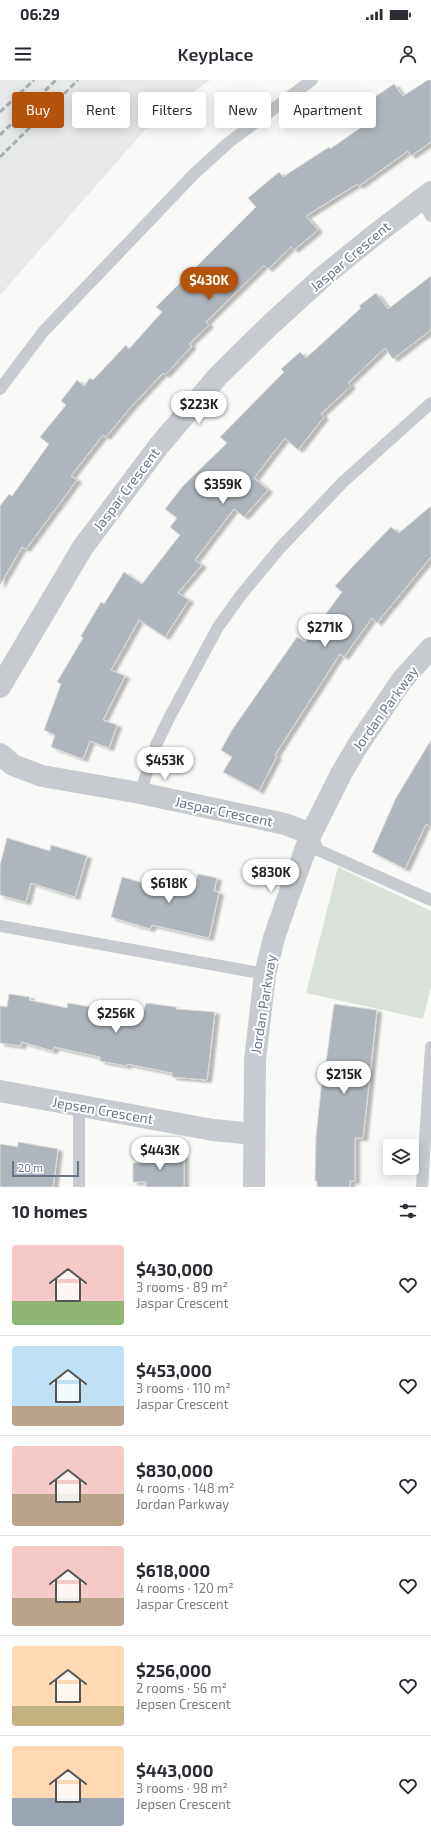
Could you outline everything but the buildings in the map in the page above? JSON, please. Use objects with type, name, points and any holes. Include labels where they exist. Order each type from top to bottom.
[{"type":"street","name":"Jaspar Crescent","points":[[0,687],[83,547],[158,447],[218,376],[270,325],[324,276],[428,202]]},
{"type":"street","name":"Jordan Parkway","points":[[254,1187],[255,1060],[265,974],[274,938],[320,813],[358,745],[402,680],[431,648]]},
{"type":"street","name":"Jaspar Crescent","points":[[0,754],[13,765],[25,771],[42,776],[140,793],[285,824],[311,834]]},
{"type":"street","name":"Jepsen Crescent","points":[[0,1090],[213,1130],[254,1134]]},
{"type":"lane","points":[[0,389],[43,332],[194,174],[228,143],[312,80]]},
{"type":"lane","points":[[140,793],[157,743],[169,718],[218,627],[241,595],[280,548],[343,482],[431,403]]},
{"type":"lane","points":[[311,834],[318,850],[431,900]]},
{"type":"lane","points":[[0,926],[265,974]]},
{"type":"lane","points":[[422,1187],[431,1047]]},
{"type":"lane","points":[[79,1106],[79,1187]]},
{"type":"shaded area","points":[[0,80],[210,80],[194,92],[138,92],[138,128],[147,128],[0,295]]},
{"type":"shaded area","points":[[338,867],[431,911],[431,987],[423,1019],[306,993]]},
{"type":"railway","points":[[0,112],[34,80]]},
{"type":"railway","points":[[0,135],[56,80]]},
{"type":"railway","points":[[0,157],[78,80]]}]
